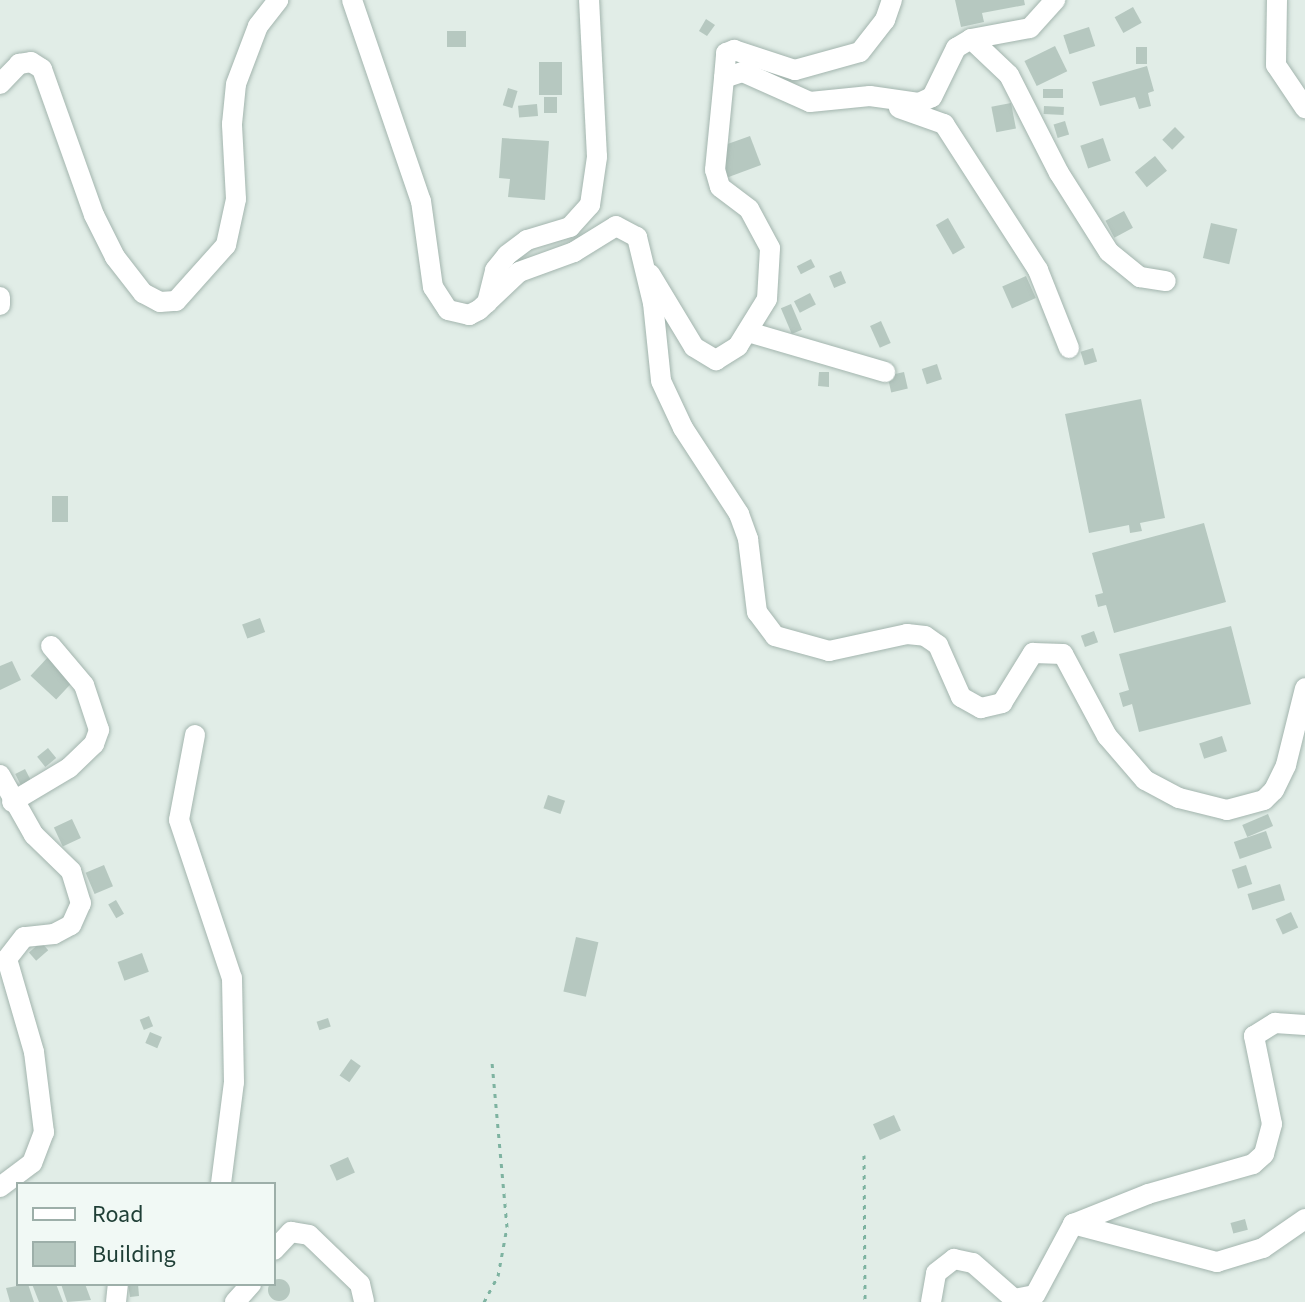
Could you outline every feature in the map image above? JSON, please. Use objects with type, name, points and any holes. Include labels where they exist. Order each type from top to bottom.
[{"type":"street","points":[[0,84],[19,64],[31,62],[42,69],[89,202],[115,257],[143,293],[160,302],[176,301],[226,245],[236,199],[232,124],[236,84],[258,26],[278,0]]},
{"type":"street","points":[[352,0],[421,201],[433,287],[448,310],[469,315],[531,265],[574,252],[616,226],[625,226],[637,237],[647,271],[661,381],[683,428],[739,514],[748,539],[757,612],[775,636],[829,651],[907,634],[925,636],[938,645],[961,697],[981,708],[1002,703],[1033,653],[1063,654],[1107,736],[1136,772],[1179,798],[1227,810],[1264,800],[1274,790],[1286,765],[1305,688]]},
{"type":"street","points":[[487,303],[495,270],[507,255],[527,240],[570,227],[590,205],[597,157],[589,0]]},
{"type":"street","points":[[647,271],[694,347],[716,360],[730,354],[748,332],[767,299],[770,248],[749,209],[720,187],[715,170],[724,78],[722,64],[734,50],[795,70],[860,52],[885,20],[892,0]]},
{"type":"street","points":[[724,78],[743,72],[810,102],[870,96],[910,104],[932,97],[949,58],[971,39],[1030,28],[1055,0]]},
{"type":"street","points":[[1277,0],[1276,65],[1305,108]]},
{"type":"street","points":[[971,39],[1009,75],[1059,173],[1109,252],[1140,277],[1166,281]]},
{"type":"street","points":[[889,101],[944,124],[1038,270],[1069,348]]},
{"type":"street","points":[[0,297],[0,305]]},
{"type":"street","points":[[748,332],[885,372]]},
{"type":"street","points":[[12,802],[69,768],[98,737],[99,724],[84,685],[51,646]]},
{"type":"street","points":[[195,735],[179,820],[232,978],[234,1082],[221,1182]]},
{"type":"street","points":[[0,775],[12,802],[44,849],[71,871],[81,903],[71,925],[54,934],[24,937],[7,959],[34,1052],[44,1132],[32,1163],[0,1187]]},
{"type":"street","points":[[931,1302],[936,1273],[954,1259],[973,1263],[1014,1299],[1035,1295],[1073,1224],[1148,1194],[1253,1164],[1264,1154],[1272,1124],[1254,1036],[1275,1023],[1305,1025]]},
{"type":"street","points":[[1073,1224],[1217,1262],[1263,1248],[1305,1219]]},
{"type":"street","points":[[276,1248],[291,1232],[309,1235],[360,1284],[364,1302]]},
{"type":"street","points":[[235,1302],[249,1286]]},
{"type":"path","points":[[484,1302],[498,1276],[507,1227],[492,1062]]},
{"type":"path","points":[[864,1155],[865,1302]]},
{"type":"building","points":[[955,0],[1024,0],[1025,5],[982,13],[984,22],[961,27]]},
{"type":"building","points":[[1133,7],[1142,23],[1123,33],[1115,17]]},
{"type":"building","points":[[706,19],[715,25],[707,36],[699,31]]},
{"type":"building","points":[[1089,27],[1095,46],[1070,54],[1063,35]]},
{"type":"building","points":[[447,31],[466,31],[466,47],[447,47]]},
{"type":"building","points":[[1055,46],[1067,71],[1037,86],[1024,61]]},
{"type":"building","points":[[1136,47],[1147,47],[1147,64],[1136,64]]},
{"type":"building","points":[[539,62],[562,62],[562,95],[539,95]]},
{"type":"building","points":[[1147,66],[1154,91],[1148,93],[1151,106],[1139,109],[1135,97],[1100,106],[1092,82]]},
{"type":"building","points":[[508,88],[518,91],[512,108],[503,105]]},
{"type":"building","points":[[1043,89],[1063,89],[1063,98],[1043,98]]},
{"type":"building","points":[[544,97],[557,97],[557,113],[544,113]]},
{"type":"building","points":[[1011,103],[1016,129],[996,132],[991,107]]},
{"type":"building","points":[[537,104],[538,116],[519,118],[518,106]]},
{"type":"building","points":[[1044,106],[1064,107],[1064,115],[1044,114]]},
{"type":"building","points":[[1065,121],[1069,134],[1058,138],[1054,125]]},
{"type":"building","points":[[1175,127],[1185,137],[1172,150],[1162,140]]},
{"type":"building","points":[[750,136],[761,165],[726,178],[722,146]]},
{"type":"building","points":[[502,138],[549,141],[545,200],[508,197],[510,179],[499,178]]},
{"type":"building","points":[[1103,138],[1111,161],[1088,169],[1080,146]]},
{"type":"building","points":[[1155,156],[1167,171],[1147,187],[1135,172]]},
{"type":"building","points":[[1124,211],[1133,228],[1114,238],[1105,221]]},
{"type":"building","points":[[948,218],[965,247],[953,254],[936,225]]},
{"type":"building","points":[[1211,223],[1237,229],[1229,264],[1203,258]]},
{"type":"building","points":[[811,259],[815,267],[801,274],[797,266]]},
{"type":"building","points":[[841,271],[846,283],[834,288],[829,276]]},
{"type":"building","points":[[1026,276],[1036,298],[1012,309],[1002,287]]},
{"type":"building","points":[[810,293],[816,305],[800,313],[794,301]]},
{"type":"building","points":[[791,304],[802,330],[792,334],[781,308]]},
{"type":"building","points":[[881,321],[891,343],[880,348],[870,326]]},
{"type":"building","points":[[1093,348],[1097,361],[1085,365],[1081,352]]},
{"type":"building","points":[[937,364],[942,379],[927,384],[922,369]]},
{"type":"building","points":[[819,372],[829,372],[829,387],[818,386]]},
{"type":"building","points":[[904,372],[908,389],[891,392],[887,376]]},
{"type":"building","points":[[1141,399],[1165,518],[1140,523],[1142,531],[1130,533],[1129,525],[1089,533],[1065,414]]},
{"type":"building","points":[[52,496],[68,496],[68,522],[52,522]]},
{"type":"building","points":[[1204,523],[1226,602],[1114,633],[1106,605],[1098,607],[1095,595],[1103,593],[1092,553]]},
{"type":"building","points":[[260,618],[265,632],[247,639],[242,624]]},
{"type":"building","points":[[1231,626],[1251,704],[1139,732],[1132,704],[1123,707],[1119,693],[1129,690],[1119,654]]},
{"type":"building","points":[[1094,631],[1098,642],[1085,647],[1081,636]]},
{"type":"building","points":[[49,656],[75,680],[56,700],[31,676]]},
{"type":"building","points":[[12,661],[21,680],[0,690],[0,666]]},
{"type":"building","points":[[1222,736],[1227,751],[1204,759],[1199,743]]},
{"type":"building","points":[[48,748],[56,758],[45,767],[37,757]]},
{"type":"building","points":[[25,769],[31,781],[21,786],[15,774]]},
{"type":"building","points":[[548,795],[565,801],[560,814],[543,808]]},
{"type":"building","points":[[1268,814],[1273,826],[1247,837],[1242,825]]},
{"type":"building","points":[[72,819],[81,838],[63,846],[54,827]]},
{"type":"building","points":[[1266,831],[1272,848],[1240,859],[1234,842]]},
{"type":"building","points":[[104,865],[113,886],[95,894],[86,873]]},
{"type":"building","points":[[1246,865],[1252,884],[1238,889],[1232,870]]},
{"type":"building","points":[[1280,884],[1285,900],[1252,910],[1247,894]]},
{"type":"building","points":[[116,900],[124,914],[116,918],[108,904]]},
{"type":"building","points":[[1291,912],[1298,927],[1283,935],[1276,919]]},
{"type":"building","points":[[576,937],[598,942],[586,997],[563,992]]},
{"type":"building","points":[[41,942],[48,950],[36,961],[29,952]]},
{"type":"building","points":[[142,953],[149,972],[124,981],[118,962]]},
{"type":"building","points":[[149,1016],[153,1026],[144,1030],[140,1020]]},
{"type":"building","points":[[328,1018],[331,1027],[319,1030],[317,1022]]},
{"type":"building","points":[[150,1032],[162,1037],[157,1048],[145,1043]]},
{"type":"building","points":[[351,1059],[361,1066],[349,1082],[340,1075]]},
{"type":"building","points":[[894,1115],[901,1131],[880,1140],[873,1124]]},
{"type":"building","points":[[348,1157],[355,1173],[337,1181],[330,1165]]},
{"type":"building","points":[[1245,1219],[1248,1230],[1233,1234],[1231,1223]]},
{"type":"building","points":[[276,1280],[283,1280],[289,1286],[287,1298],[279,1301],[271,1298],[269,1286],[276,1286]]},
{"type":"building","points":[[29,1286],[34,1302],[10,1302],[6,1288]]},
{"type":"building","points":[[33,1286],[57,1286],[63,1302],[39,1302]]},
{"type":"building","points":[[62,1286],[86,1286],[91,1300],[67,1302]]},
{"type":"building","points":[[128,1286],[138,1286],[139,1296],[130,1297]]}]
